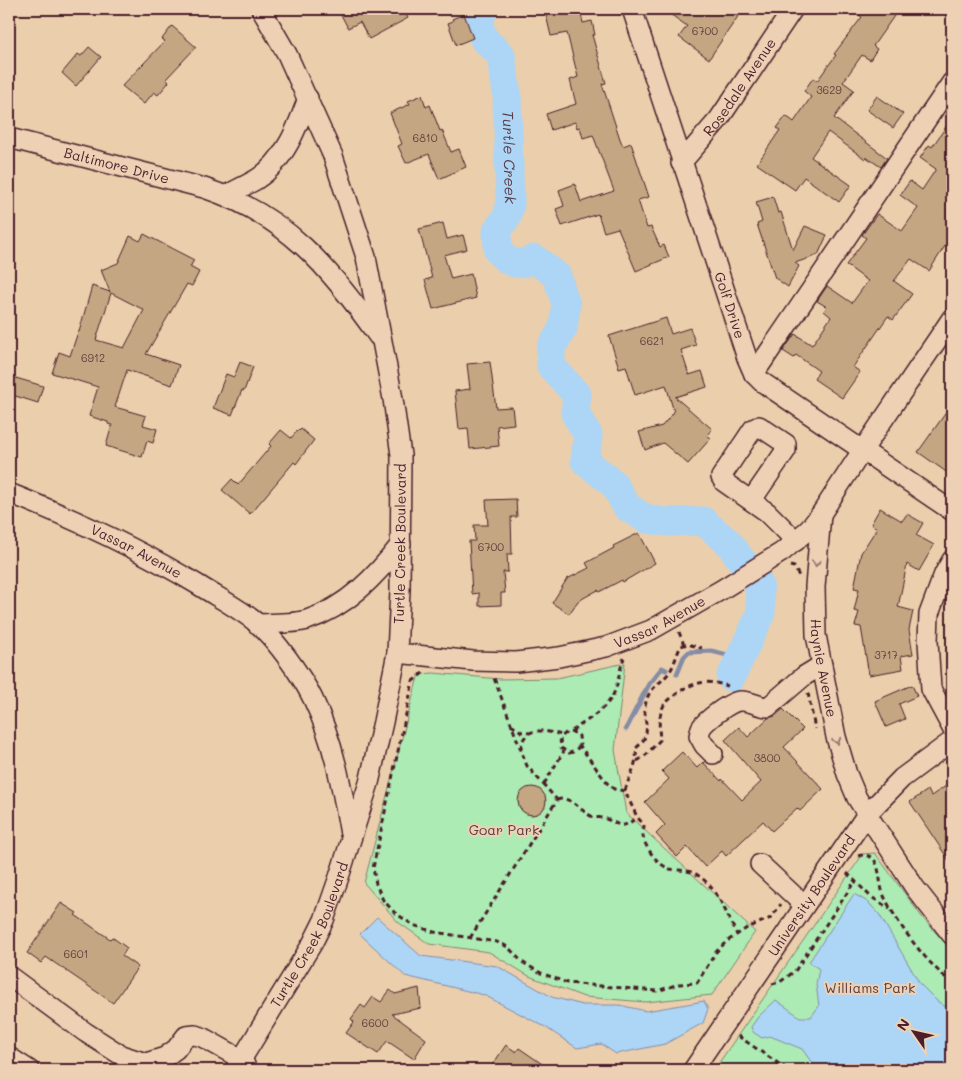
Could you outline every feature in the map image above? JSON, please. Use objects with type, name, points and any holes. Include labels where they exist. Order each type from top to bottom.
[{"type":"street","name":"Turtle Creek Boulevard","points":[[242,1067],[324,920],[369,783],[397,653],[401,544],[401,455],[383,343],[366,257],[333,156],[287,54],[261,9]]},
{"type":"street","name":"Golf Drive","points":[[632,9],[747,358],[754,374],[762,382],[952,511]]},
{"type":"street","name":"Rosedale Avenue","points":[[682,163],[719,119],[793,9]]},
{"type":"street","points":[[754,374],[952,82]]},
{"type":"street","points":[[226,195],[258,179],[277,160],[290,142],[308,98]]},
{"type":"street","name":"Baltimore Drive","points":[[9,138],[204,188],[226,195],[263,214],[291,235],[321,262],[345,289],[383,343]]},
{"type":"street","points":[[862,450],[952,318]]},
{"type":"street","name":"Vassar Avenue","points":[[397,653],[473,662],[516,662],[559,657],[606,647],[651,630],[721,590],[789,547],[822,514],[862,450]]},
{"type":"street","name":"Vassar Avenue","points":[[9,493],[98,530],[147,555],[223,600],[257,624],[289,660],[313,698],[333,747],[350,838]]},
{"type":"street","points":[[751,501],[767,512],[789,547]]},
{"type":"street","name":"Haynie Avenue","points":[[822,514],[815,586],[816,635],[836,736],[847,774],[866,814],[915,888],[952,935]]},
{"type":"street","points":[[257,624],[306,620],[346,602],[380,571],[401,544]]},
{"type":"street","points":[[952,560],[944,574],[929,614],[928,641],[931,689],[952,728]]},
{"type":"street","points":[[713,754],[704,745],[699,736],[702,727],[720,711],[735,701],[742,700],[758,707],[768,707],[804,676],[822,665]]},
{"type":"street","name":"University Boulevard","points":[[693,1070],[797,899],[866,814],[902,778],[952,742]]},
{"type":"street","points":[[760,864],[797,899]]},
{"type":"street","points":[[9,976],[85,1032],[121,1055],[146,1063],[165,1057],[186,1036],[195,1035],[202,1037],[242,1067]]},
{"type":"street","points":[[10,1059],[29,1070]]},
{"type":"path","points":[[678,628],[684,645]]},
{"type":"path","points":[[702,648],[687,644],[681,646],[675,655],[668,674],[652,688],[646,700],[645,714],[648,732],[646,738],[636,748],[636,761],[625,791],[637,817],[644,825],[643,837],[659,862],[669,868],[682,869],[699,876],[714,890],[737,935]]},
{"type":"path","points":[[521,752],[523,740],[530,733],[538,730],[562,735],[572,732],[599,712],[616,690],[626,656]]},
{"type":"path","points":[[428,672],[419,675],[413,681],[373,868],[376,884],[383,900],[395,913],[413,925],[434,932],[498,942],[508,947],[522,962],[540,973],[567,983],[657,991],[679,984],[697,983],[716,952],[726,942],[747,928],[771,918],[797,899]]},
{"type":"path","points":[[487,676],[501,676]]},
{"type":"path","points":[[493,676],[527,766],[557,800]]},
{"type":"path","points":[[636,761],[644,757],[660,740],[660,716],[664,705],[673,696],[688,686],[703,682],[715,682],[728,686]]},
{"type":"path","points":[[511,725],[522,732],[530,733]]},
{"type":"path","points":[[572,732],[580,736],[580,746],[607,783],[614,789],[625,791]]},
{"type":"path","points":[[562,735],[560,743],[564,751],[574,752],[580,746]]},
{"type":"path","points":[[543,785],[564,751]]},
{"type":"path","points":[[470,938],[557,800],[560,798],[568,800],[594,817],[603,818],[617,825],[624,825],[637,817]]},
{"type":"path","points":[[866,855],[868,850]]},
{"type":"path","points":[[857,857],[866,855],[876,862],[880,886],[885,899],[917,947],[952,983]]},
{"type":"path","points":[[843,879],[852,865]]},
{"type":"path","points":[[847,873],[870,896],[892,910]]},
{"type":"path","points":[[774,978],[769,985],[780,982],[795,971],[855,881]]},
{"type":"path","points":[[733,1042],[738,1036],[788,1070]]},
{"type":"green space","name":"Goar Park","points":[[625,663],[615,750],[626,813],[755,932],[712,995],[646,1002],[584,997],[529,976],[489,952],[429,944],[398,922],[364,883],[418,677],[422,674],[433,673],[500,679],[557,678]]},
{"type":"green space","name":"Williams Park","points":[[875,853],[922,917],[952,951],[952,1070],[714,1070],[863,854]]},
{"type":"water","name":"Williams Park","points":[[854,894],[868,902],[879,914],[920,984],[937,1001],[952,1011],[952,1070],[817,1070],[802,1049],[770,1036],[762,1038],[753,1032],[751,1027],[758,1017],[776,1000],[800,1017],[811,1017],[819,1006],[816,984],[819,969],[809,962]]},
{"type":"water","points":[[377,917],[421,956],[497,966],[552,997],[583,1005],[619,1005],[646,1011],[704,1001],[708,1009],[703,1023],[665,1044],[616,1054],[601,1044],[577,1048],[545,1027],[484,995],[405,976],[360,934]]},
{"type":"building","points":[[338,9],[403,9],[408,18],[369,39],[360,22],[348,28]]},
{"type":"building","points":[[569,9],[580,9],[583,23],[592,21],[595,35],[592,35],[606,83],[602,84],[620,139],[623,146],[631,143],[649,197],[638,200],[647,228],[651,227],[660,247],[664,245],[669,257],[636,271],[618,228],[604,232],[598,214],[562,226],[556,209],[564,206],[559,190],[575,184],[581,202],[614,191],[593,135],[583,138],[580,127],[577,128],[575,122],[551,130],[546,114],[576,104],[570,80],[578,77],[567,33],[551,36],[546,15]]},
{"type":"building","points":[[663,9],[743,9],[709,59],[679,37],[687,26]]},
{"type":"building","points":[[850,9],[883,9],[894,16],[873,46],[877,49],[870,60],[862,55],[843,82],[854,90],[834,118],[887,158],[881,167],[866,157],[865,159],[828,132],[811,157],[851,185],[839,202],[804,177],[795,190],[757,164],[780,130],[777,128],[786,116],[794,122],[811,97],[804,91],[813,78],[817,81],[836,55],[834,54],[862,17]]},
{"type":"building","points":[[464,14],[473,38],[456,45],[448,23],[453,21],[452,19]]},
{"type":"building","points":[[172,26],[196,47],[166,79],[169,82],[158,95],[154,92],[144,104],[122,86],[165,41],[162,39]]},
{"type":"building","points":[[89,47],[101,57],[76,86],[62,73],[78,54],[81,56]]},
{"type":"building","points":[[422,95],[426,107],[430,105],[451,152],[459,149],[466,167],[439,179],[429,154],[406,163],[398,146],[402,144],[390,113],[410,104],[408,101]]},
{"type":"building","points":[[877,96],[903,114],[893,128],[867,110]]},
{"type":"building","points":[[952,118],[952,235],[929,271],[911,259],[894,281],[912,294],[893,320],[888,316],[853,367],[860,372],[842,398],[814,379],[819,371],[796,355],[794,358],[783,351],[795,334],[812,345],[831,317],[824,311],[827,307],[817,301],[827,286],[852,303],[868,281],[846,265],[866,238],[862,235],[877,214],[902,231],[918,208],[900,195],[910,181],[922,190],[936,169],[920,158],[929,145],[932,147]]},
{"type":"building","points":[[773,197],[778,213],[781,212],[793,250],[805,226],[827,235],[818,255],[795,263],[799,266],[788,287],[775,278],[757,224],[762,222],[756,202]]},
{"type":"building","points":[[443,223],[447,239],[463,235],[467,249],[444,255],[451,279],[471,274],[476,298],[433,309],[425,280],[432,278],[419,229]]},
{"type":"building","points":[[144,234],[194,260],[190,267],[199,272],[192,286],[187,284],[146,354],[179,365],[172,385],[127,370],[115,407],[146,416],[143,425],[157,429],[153,443],[147,441],[142,457],[106,446],[112,425],[89,416],[98,387],[52,373],[59,352],[70,356],[92,286],[110,292],[101,270],[118,263],[130,236],[140,241]],"holes":[[[111,293],[144,310],[124,348],[96,340]]]},
{"type":"building","points":[[666,318],[671,334],[690,328],[696,345],[681,350],[689,375],[702,371],[707,387],[675,397],[712,429],[707,435],[711,438],[688,464],[663,443],[645,450],[639,432],[662,426],[674,412],[666,385],[635,395],[626,366],[619,368],[609,336]]},
{"type":"building","points":[[240,362],[253,367],[232,415],[213,408],[226,374],[234,377]]},
{"type":"building","points":[[490,362],[496,408],[512,407],[514,424],[497,426],[499,446],[470,449],[468,428],[459,429],[455,391],[470,389],[467,364]]},
{"type":"building","points":[[9,376],[43,386],[38,403],[9,394]]},
{"type":"building","points":[[952,404],[952,476],[918,452]]},
{"type":"building","points":[[301,429],[314,440],[296,464],[294,462],[250,514],[222,490],[232,479],[238,485],[271,446],[269,444],[281,430],[291,438]]},
{"type":"building","points":[[516,499],[517,517],[511,517],[512,554],[507,554],[508,572],[503,572],[505,593],[501,593],[501,605],[479,606],[479,593],[472,594],[469,541],[475,541],[474,525],[488,525],[486,500]]},
{"type":"building","points":[[880,508],[902,521],[907,514],[923,523],[916,535],[934,545],[919,571],[907,564],[898,607],[913,611],[909,630],[913,654],[901,656],[903,669],[869,675],[861,627],[855,626],[859,612],[854,611],[859,589],[854,588],[861,553],[877,528],[871,524]]},
{"type":"building","points":[[639,533],[655,563],[623,582],[622,580],[599,592],[598,590],[578,601],[569,614],[552,603],[567,579],[589,568],[586,563]]},
{"type":"building","points":[[912,685],[917,696],[899,704],[905,719],[886,727],[875,701]]},
{"type":"building","points":[[783,709],[803,729],[784,747],[823,789],[800,811],[797,808],[772,831],[763,821],[726,856],[722,851],[705,867],[687,847],[677,857],[656,834],[665,825],[645,802],[669,779],[662,771],[682,752],[697,768],[703,762],[742,800],[761,782],[725,740],[739,727],[748,737],[768,718],[775,716]]},
{"type":"building","points":[[952,782],[952,865],[910,802],[928,790],[931,796]]},
{"type":"building","points":[[532,787],[542,791],[546,801],[542,811],[532,815],[522,811],[518,801],[522,791]]},
{"type":"building","points":[[61,903],[110,939],[112,937],[127,948],[122,956],[138,967],[113,1003],[46,957],[41,963],[27,953]]},
{"type":"building","points":[[419,988],[421,1008],[392,1014],[426,1039],[414,1059],[387,1041],[378,1054],[346,1033],[354,1022],[351,1019],[361,1005],[365,1008],[373,997],[381,1002],[390,990],[395,994]]},
{"type":"building","points":[[506,1045],[516,1052],[519,1048],[551,1070],[489,1070]]},
{"type":"waterway","name":"Turtle Creek","points":[[481,9],[483,11],[478,23],[484,39],[501,55],[507,93],[510,204],[507,217],[497,230],[498,251],[515,263],[535,259],[557,276],[566,305],[563,328],[551,348],[551,366],[577,395],[575,413],[588,435],[585,461],[613,483],[627,507],[647,519],[667,522],[703,521],[729,543],[759,584],[761,613],[731,677]]},
{"type":"waterway","points":[[677,674],[684,657],[689,652],[711,651],[740,658]]},
{"type":"waterway","points":[[626,729],[649,684],[662,668],[666,670]]}]
